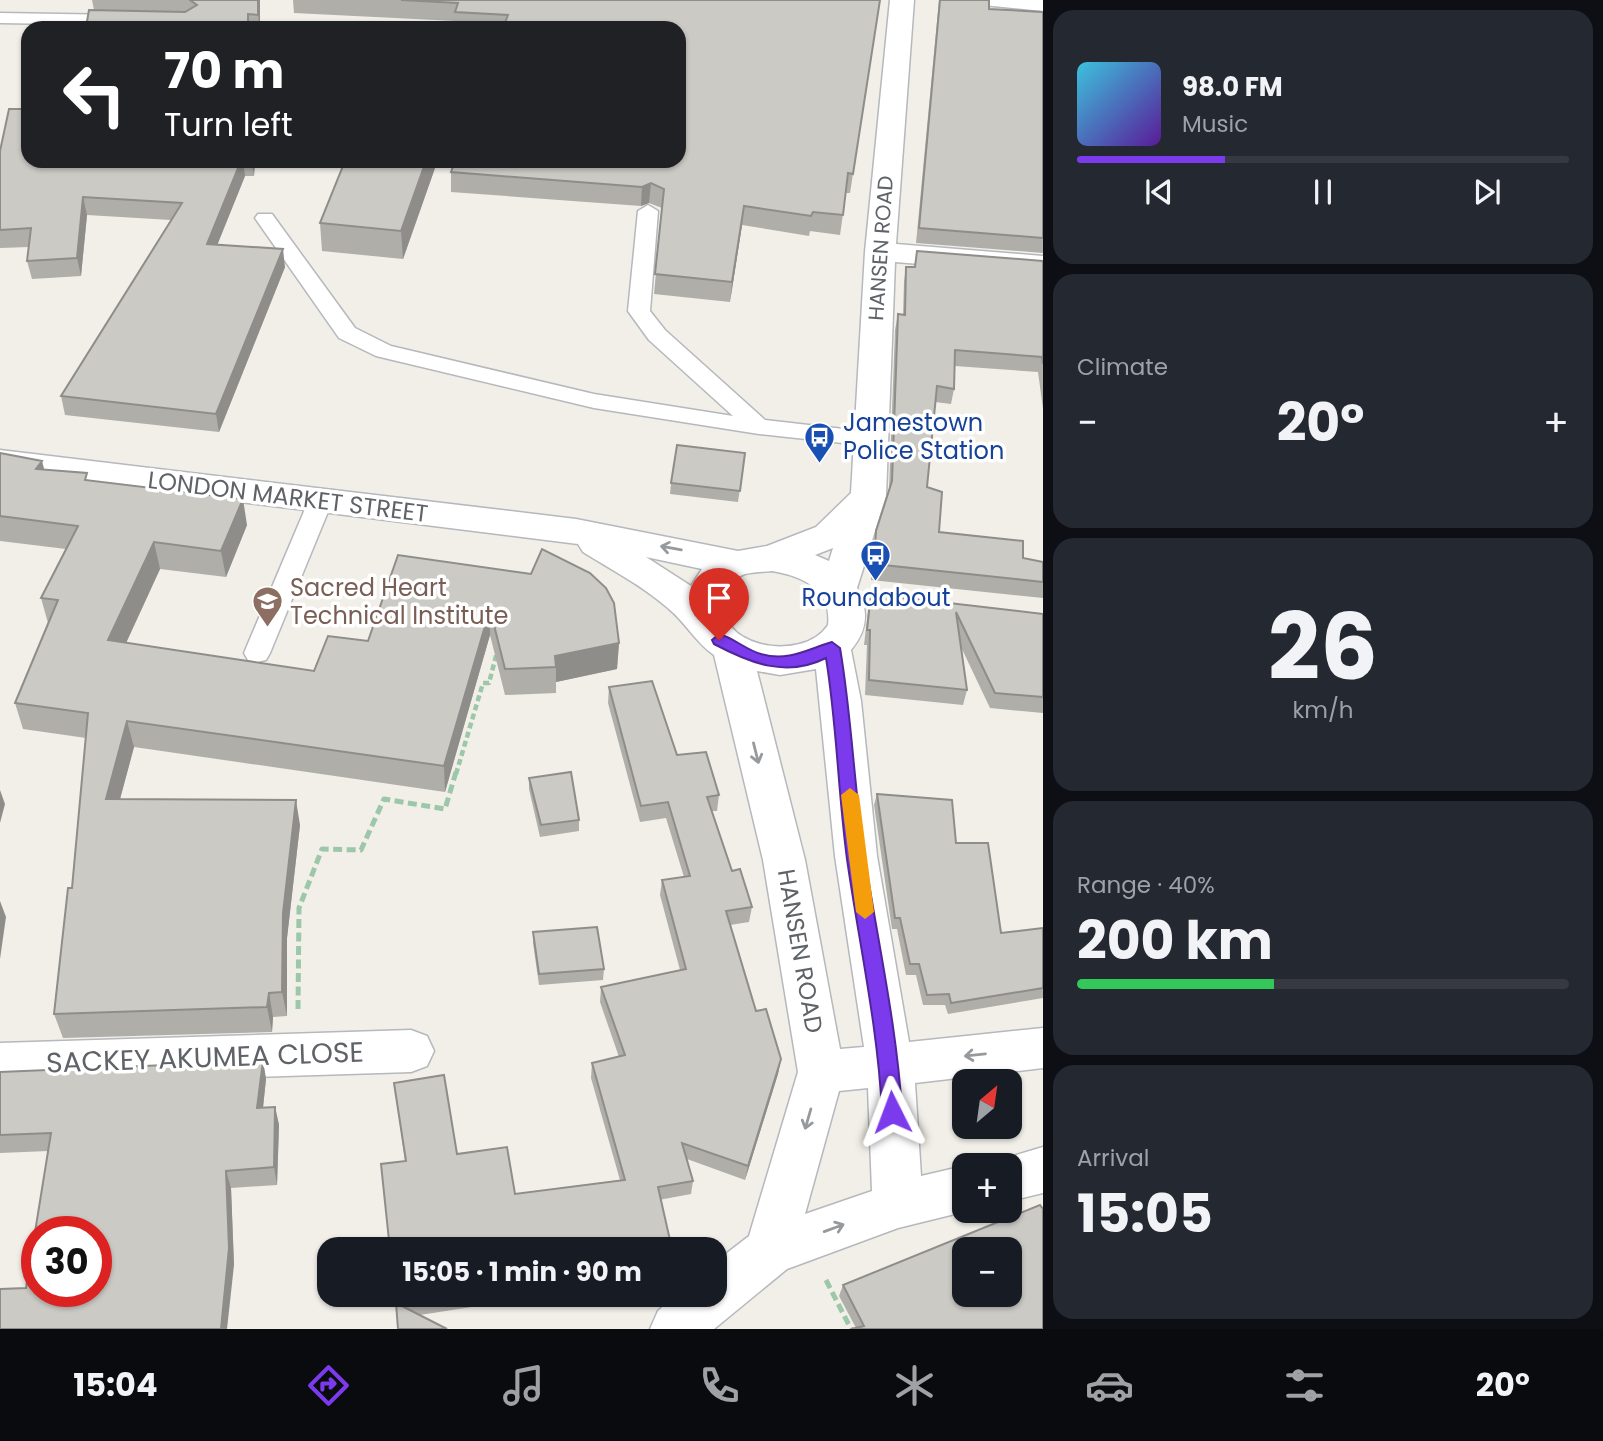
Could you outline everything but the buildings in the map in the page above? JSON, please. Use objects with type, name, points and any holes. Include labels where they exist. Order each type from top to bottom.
[{"type":"street","name":"HANSEN ROAD","points":[[851,592],[868,496],[880,252],[902,0]]},
{"type":"street","points":[[992,0],[1043,4]]},
{"type":"street","points":[[880,252],[1043,265]]},
{"type":"street","name":"LONDON MARKET STREET","points":[[0,461],[576,531],[755,561]]},
{"type":"street","points":[[755,561],[798,562],[821,572],[851,592],[846,632],[832,648],[811,659],[785,662],[758,659],[732,649],[719,640],[703,617],[703,595],[715,576],[755,561],[829,536],[868,496]]},
{"type":"street","name":"LONDON MARKET STREET","points":[[576,531],[670,589],[703,617]]},
{"type":"street","points":[[832,648],[841,701],[856,856],[890,1065],[898,1205]]},
{"type":"street","name":"HANSEN ROAD","points":[[732,649],[784,860],[821,1072],[770,1251]]},
{"type":"street","points":[[821,1072],[1043,1048]]},
{"type":"street","name":"SACKEY AKUMEA CLOSE","points":[[0,1064],[411,1051]]},
{"type":"street","points":[[1022,1175],[1043,1170]]},
{"type":"street","points":[[727,1285],[770,1251],[898,1205],[952,1192]]},
{"type":"street","points":[[676,1329],[701,1307]]},
{"type":"lane","points":[[0,18],[134,20]]},
{"type":"lane","points":[[648,211],[639,311],[657,335],[759,427]]},
{"type":"lane","points":[[265,218],[347,333],[383,351],[594,401],[759,427],[870,439]]},
{"type":"lane","points":[[257,653],[320,502]]},
{"type":"path","points":[[297,1053],[299,908],[322,849],[361,850],[384,799],[445,808],[483,683],[489,683],[499,644]]},
{"type":"slow traffic","points":[[850,795],[865,912]]},
{"type":"place","name":"Jamestown Police Station","points":[[820,464]]},
{"type":"place","name":"Roundabout","points":[[876,583]]},
{"type":"place","name":"Sacred Heart Technical Institute","points":[[267,629]]},
{"type":"route","points":[[719,640],[732,649],[758,659],[785,662],[811,659],[832,648],[841,701],[856,856],[890,1065],[892,1112]]}]
